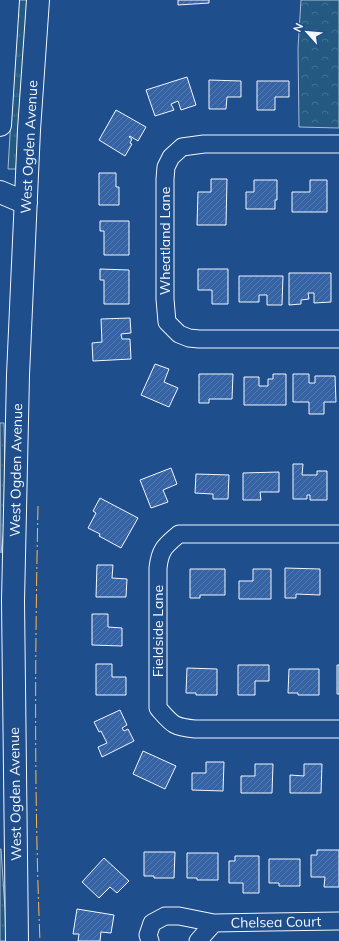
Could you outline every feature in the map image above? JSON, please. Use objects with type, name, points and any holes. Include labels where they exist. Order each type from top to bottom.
[{"type":"main road","name":"West Ogden Avenue","points":[[17,941],[6,602],[29,130],[38,0]]},
{"type":"main road","points":[[0,125],[5,13]]},
{"type":"main road","points":[[0,192],[26,203]]},
{"type":"street","name":"Wheatland Lane","points":[[339,144],[204,144],[182,147],[171,157],[166,167],[165,299],[168,322],[179,334],[189,338],[339,339]]},
{"type":"street","name":"Fieldside Lane","points":[[339,534],[179,534],[164,547],[159,558],[158,584],[158,708],[171,723],[182,728],[339,729]]},
{"type":"street","name":"Chelsea Court","points":[[150,941],[148,936],[152,923],[165,916],[179,916],[214,923],[339,922]]},
{"type":"street","name":"Chelsea Court","points":[[198,941],[214,923]]},
{"type":"green space","points":[[18,0],[27,0],[27,10],[16,169],[8,169]]},
{"type":"green space","points":[[301,0],[339,0],[339,128],[299,127],[298,48]]},
{"type":"green space","points":[[0,423],[4,423],[6,513],[1,553]]},
{"type":"green space","points":[[0,849],[5,910],[6,941],[0,941]]},
{"type":"building","points":[[178,0],[209,0],[209,3],[178,5]]},
{"type":"building","points":[[187,77],[196,105],[181,110],[178,101],[171,104],[174,110],[155,116],[146,90]]},
{"type":"building","points":[[209,80],[241,81],[241,97],[227,97],[226,109],[209,109]]},
{"type":"building","points":[[257,81],[289,81],[289,97],[275,97],[275,110],[257,110]]},
{"type":"building","points":[[116,110],[146,127],[138,141],[130,136],[129,137],[132,139],[130,143],[132,144],[125,156],[99,140]]},
{"type":"building","points":[[99,173],[116,173],[116,187],[119,187],[119,205],[99,205]]},
{"type":"building","points":[[211,179],[227,179],[226,225],[197,225],[198,192],[211,192]]},
{"type":"building","points":[[254,180],[277,180],[277,200],[275,200],[275,209],[246,209],[246,192],[254,192]]},
{"type":"building","points":[[310,180],[327,180],[327,212],[292,212],[292,192],[310,192]]},
{"type":"building","points":[[100,221],[129,221],[129,255],[104,255],[104,231],[100,231]]},
{"type":"building","points":[[100,269],[129,270],[129,304],[104,304],[104,280],[100,280]]},
{"type":"building","points":[[198,269],[228,269],[228,304],[212,304],[212,290],[198,290]]},
{"type":"building","points":[[289,273],[331,273],[331,302],[314,303],[314,293],[308,293],[309,299],[301,300],[301,304],[289,305]]},
{"type":"building","points":[[239,276],[283,276],[282,305],[267,305],[267,295],[259,295],[259,302],[239,302]]},
{"type":"building","points":[[130,318],[131,333],[121,334],[122,339],[130,339],[131,359],[93,361],[92,343],[102,342],[101,319]]},
{"type":"building","points":[[155,364],[169,369],[164,382],[178,388],[169,407],[141,395]]},
{"type":"building","points":[[199,374],[233,374],[232,399],[209,399],[209,403],[199,403]]},
{"type":"building","points":[[273,374],[286,374],[286,405],[244,405],[244,377],[259,377],[259,386],[268,386],[268,379],[273,379]]},
{"type":"building","points":[[293,374],[309,374],[309,383],[315,383],[315,376],[335,376],[336,402],[324,402],[324,414],[309,414],[309,402],[293,402]]},
{"type":"building","points":[[293,464],[303,464],[302,475],[317,475],[317,471],[327,471],[327,500],[310,500],[310,495],[307,495],[307,499],[293,499]]},
{"type":"building","points":[[171,468],[177,484],[163,490],[168,502],[151,508],[140,480]]},
{"type":"building","points":[[279,472],[279,492],[260,492],[261,500],[243,500],[243,473]]},
{"type":"building","points":[[196,474],[229,475],[228,499],[213,499],[213,494],[195,493]]},
{"type":"building","points":[[100,498],[138,518],[121,548],[88,528],[96,513],[93,511]]},
{"type":"building","points":[[97,565],[113,565],[112,578],[127,579],[126,597],[96,597]]},
{"type":"building","points":[[285,568],[320,569],[320,595],[296,594],[296,598],[285,598]]},
{"type":"building","points":[[190,569],[225,569],[225,595],[200,595],[200,598],[190,598]]},
{"type":"building","points":[[253,569],[271,569],[271,599],[239,599],[239,581],[253,581]]},
{"type":"building","points":[[92,614],[108,614],[108,627],[122,628],[122,646],[92,645]]},
{"type":"building","points":[[96,664],[112,664],[112,677],[126,677],[126,695],[96,695]]},
{"type":"building","points":[[238,665],[269,665],[269,681],[255,681],[255,695],[238,695]]},
{"type":"building","points":[[337,665],[339,665],[339,694],[337,694]]},
{"type":"building","points":[[187,668],[217,669],[217,695],[196,695],[196,693],[186,693]]},
{"type":"building","points":[[289,669],[319,669],[319,695],[298,695],[298,693],[288,693]]},
{"type":"building","points":[[120,710],[127,725],[122,728],[124,731],[128,729],[134,741],[102,757],[98,747],[107,743],[101,731],[99,732],[94,722]]},
{"type":"building","points":[[143,751],[176,766],[165,789],[133,774]]},
{"type":"building","points":[[206,762],[224,762],[223,791],[192,790],[192,773],[206,773]]},
{"type":"building","points":[[255,764],[273,764],[272,793],[241,793],[241,776],[255,776]]},
{"type":"building","points":[[304,764],[322,764],[321,793],[290,793],[290,775],[304,776]]},
{"type":"building","points":[[317,850],[339,850],[339,887],[324,887],[325,877],[311,877],[311,855],[317,855]]},
{"type":"building","points":[[144,852],[175,852],[174,878],[154,878],[154,876],[144,876]]},
{"type":"building","points":[[187,853],[218,853],[218,880],[197,880],[197,878],[187,878]]},
{"type":"building","points":[[235,856],[259,856],[259,893],[243,893],[243,883],[229,883],[229,861],[235,861]]},
{"type":"building","points":[[104,858],[129,881],[117,893],[110,887],[99,898],[82,882]]},
{"type":"building","points":[[269,859],[300,859],[300,886],[279,886],[279,883],[269,883]]},
{"type":"building","points":[[77,909],[114,915],[111,933],[101,932],[100,941],[78,941],[79,934],[73,934]]},
{"type":"power","points":[[38,506],[36,724],[40,941]]}]
